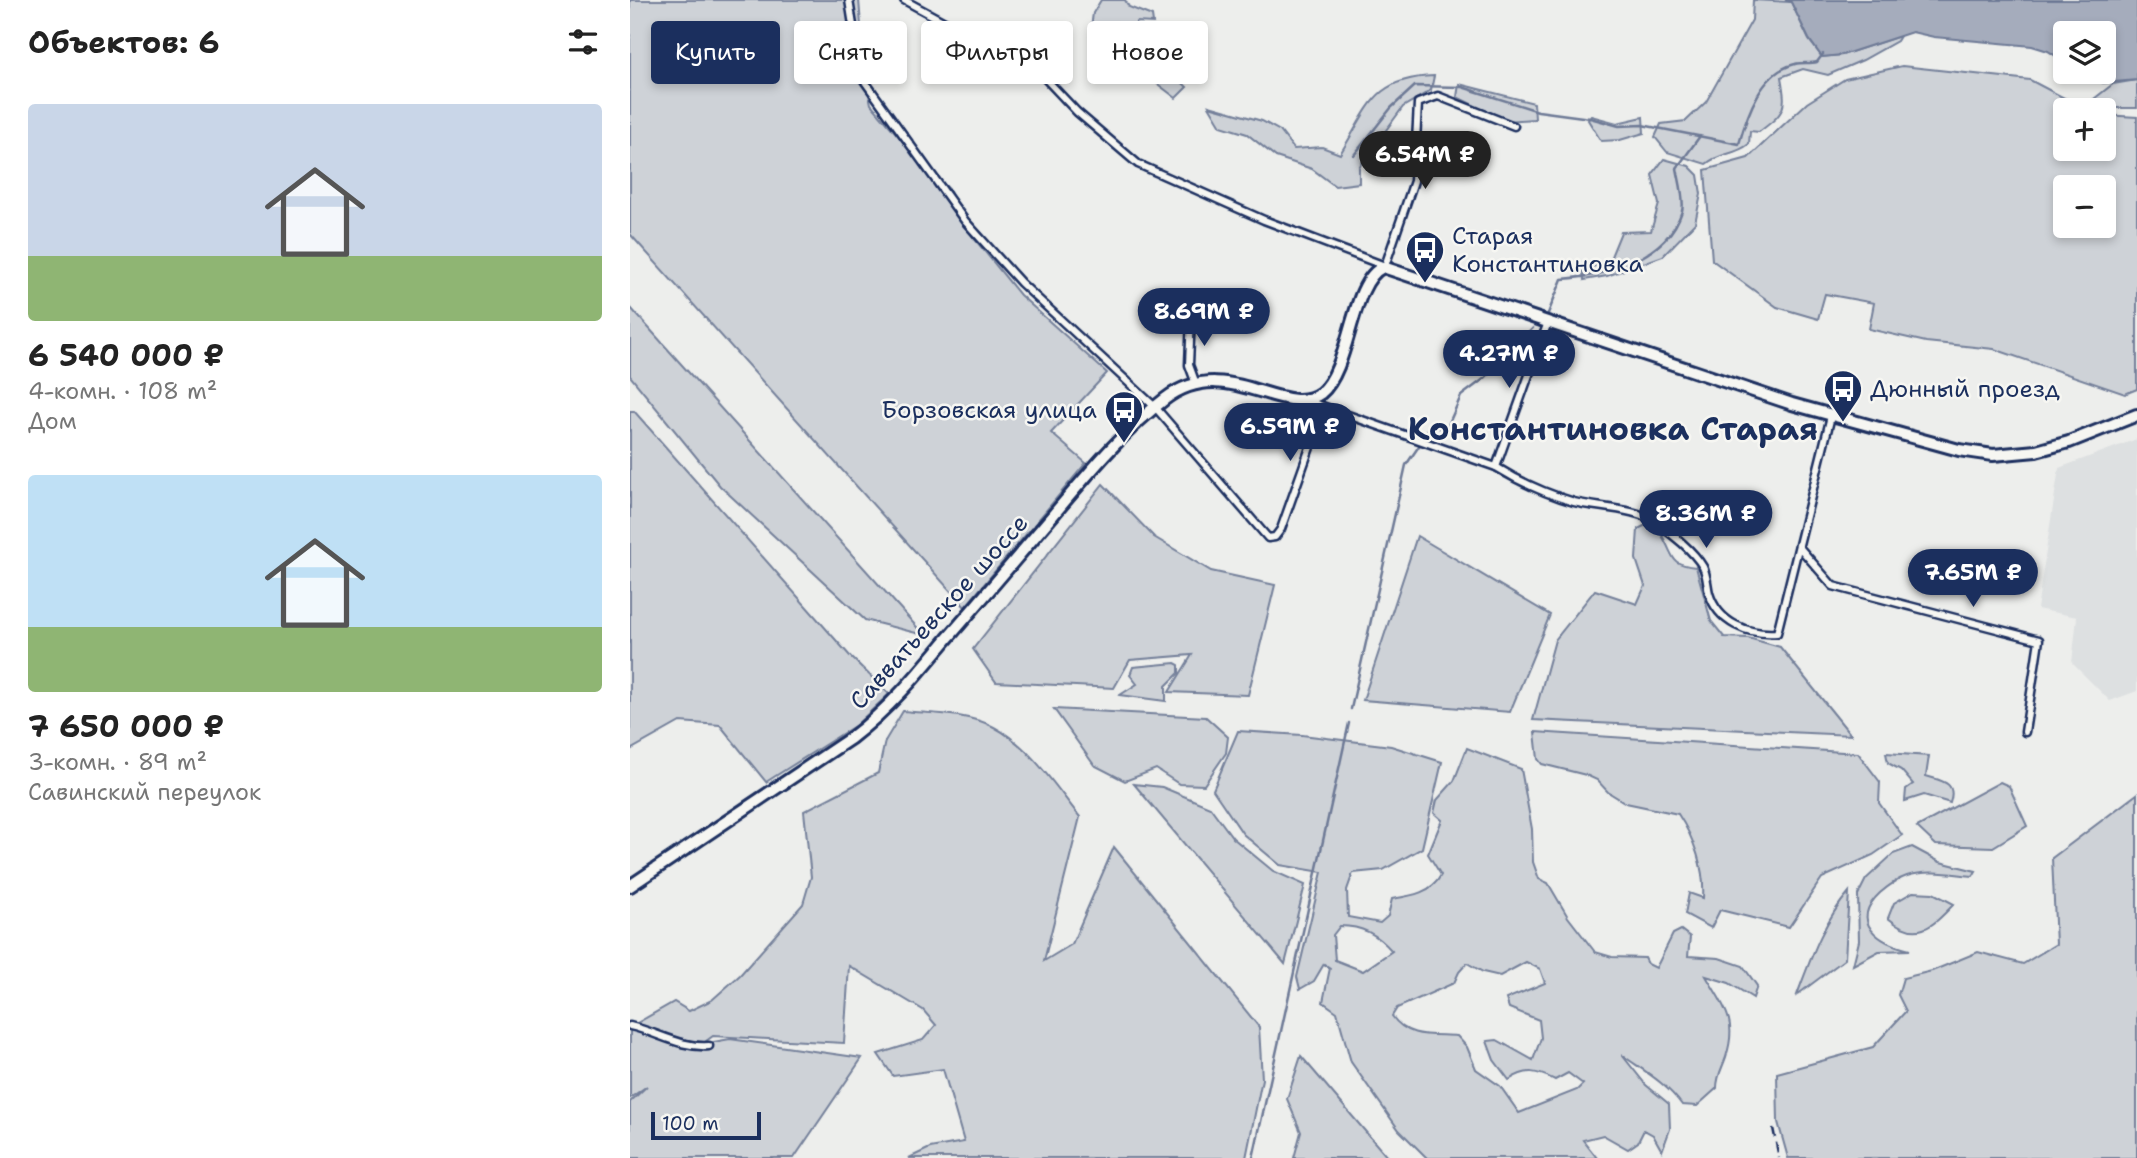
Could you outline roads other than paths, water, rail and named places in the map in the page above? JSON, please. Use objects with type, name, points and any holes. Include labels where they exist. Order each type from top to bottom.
[{"type":"main road","points":[[1196,384],[1231,382],[1290,400],[1305,400],[1320,393],[1329,383],[1368,281],[1375,271],[1385,266],[1831,416],[1959,450],[2002,455],[2053,447],[2137,415]]},
{"type":"main road","name":"Савватьевское шоссе","points":[[630,886],[851,738],[878,716],[927,664],[1093,468],[1155,407],[1174,393],[1196,384]]},
{"type":"street","points":[[849,0],[860,76],[965,221],[1021,283],[1155,407],[1265,535],[1273,538],[1281,529],[1324,408]]},
{"type":"street","points":[[904,0],[1042,75],[1077,112],[1138,164],[1264,220],[1385,266],[1413,181],[1418,103],[1438,96],[1514,126]]},
{"type":"street","points":[[1191,316],[1189,365],[1196,384]]},
{"type":"street","points":[[1496,467],[1548,322]]},
{"type":"street","points":[[1305,400],[1496,467],[1520,482],[1574,502],[1653,520],[1686,547],[1701,564],[1710,596],[1716,609],[1726,620],[1735,626],[1754,631],[1777,632],[1831,416]]},
{"type":"street","points":[[1799,547],[1833,586],[2039,640],[2025,732]]},
{"type":"street","points":[[630,1026],[678,1044],[709,1046]]},
{"type":"water","points":[[1785,0],[2137,0],[2137,80],[2116,82],[2116,21],[2053,21],[2053,54],[2032,46],[1934,37],[1912,32],[1842,55],[1822,57],[1809,39],[1791,2]]},
{"type":"waterway","points":[[1354,155],[1391,108],[1415,86],[1462,87],[1538,111],[1590,118],[1619,126],[1642,125],[1739,144],[1751,108],[1764,85],[1783,69],[1795,64],[1817,62],[1823,54]]},
{"type":"waterway","points":[[1547,316],[1562,279],[1616,269],[1633,262],[1663,241],[1674,227],[1683,206],[1677,168],[1700,136]]},
{"type":"waterway","points":[[1422,436],[1432,425],[1446,430],[1461,396],[1485,378],[1533,328]]},
{"type":"waterway","points":[[1351,709],[1406,465],[1419,446]]},
{"type":"waterway","points":[[1253,1158],[1349,723]]},
{"type":"railway","points":[[1773,1128],[1779,1158]]},
{"type":"place","name":"Старая Константиновка","points":[[1425,284]]},
{"type":"place","name":"Дюнный проезд","points":[[1843,423]]},
{"type":"place","name":"Борзовская улица","points":[[1124,444]]},
{"type":"district","name":"Константиновка Старая","points":[[1613,429]]}]
